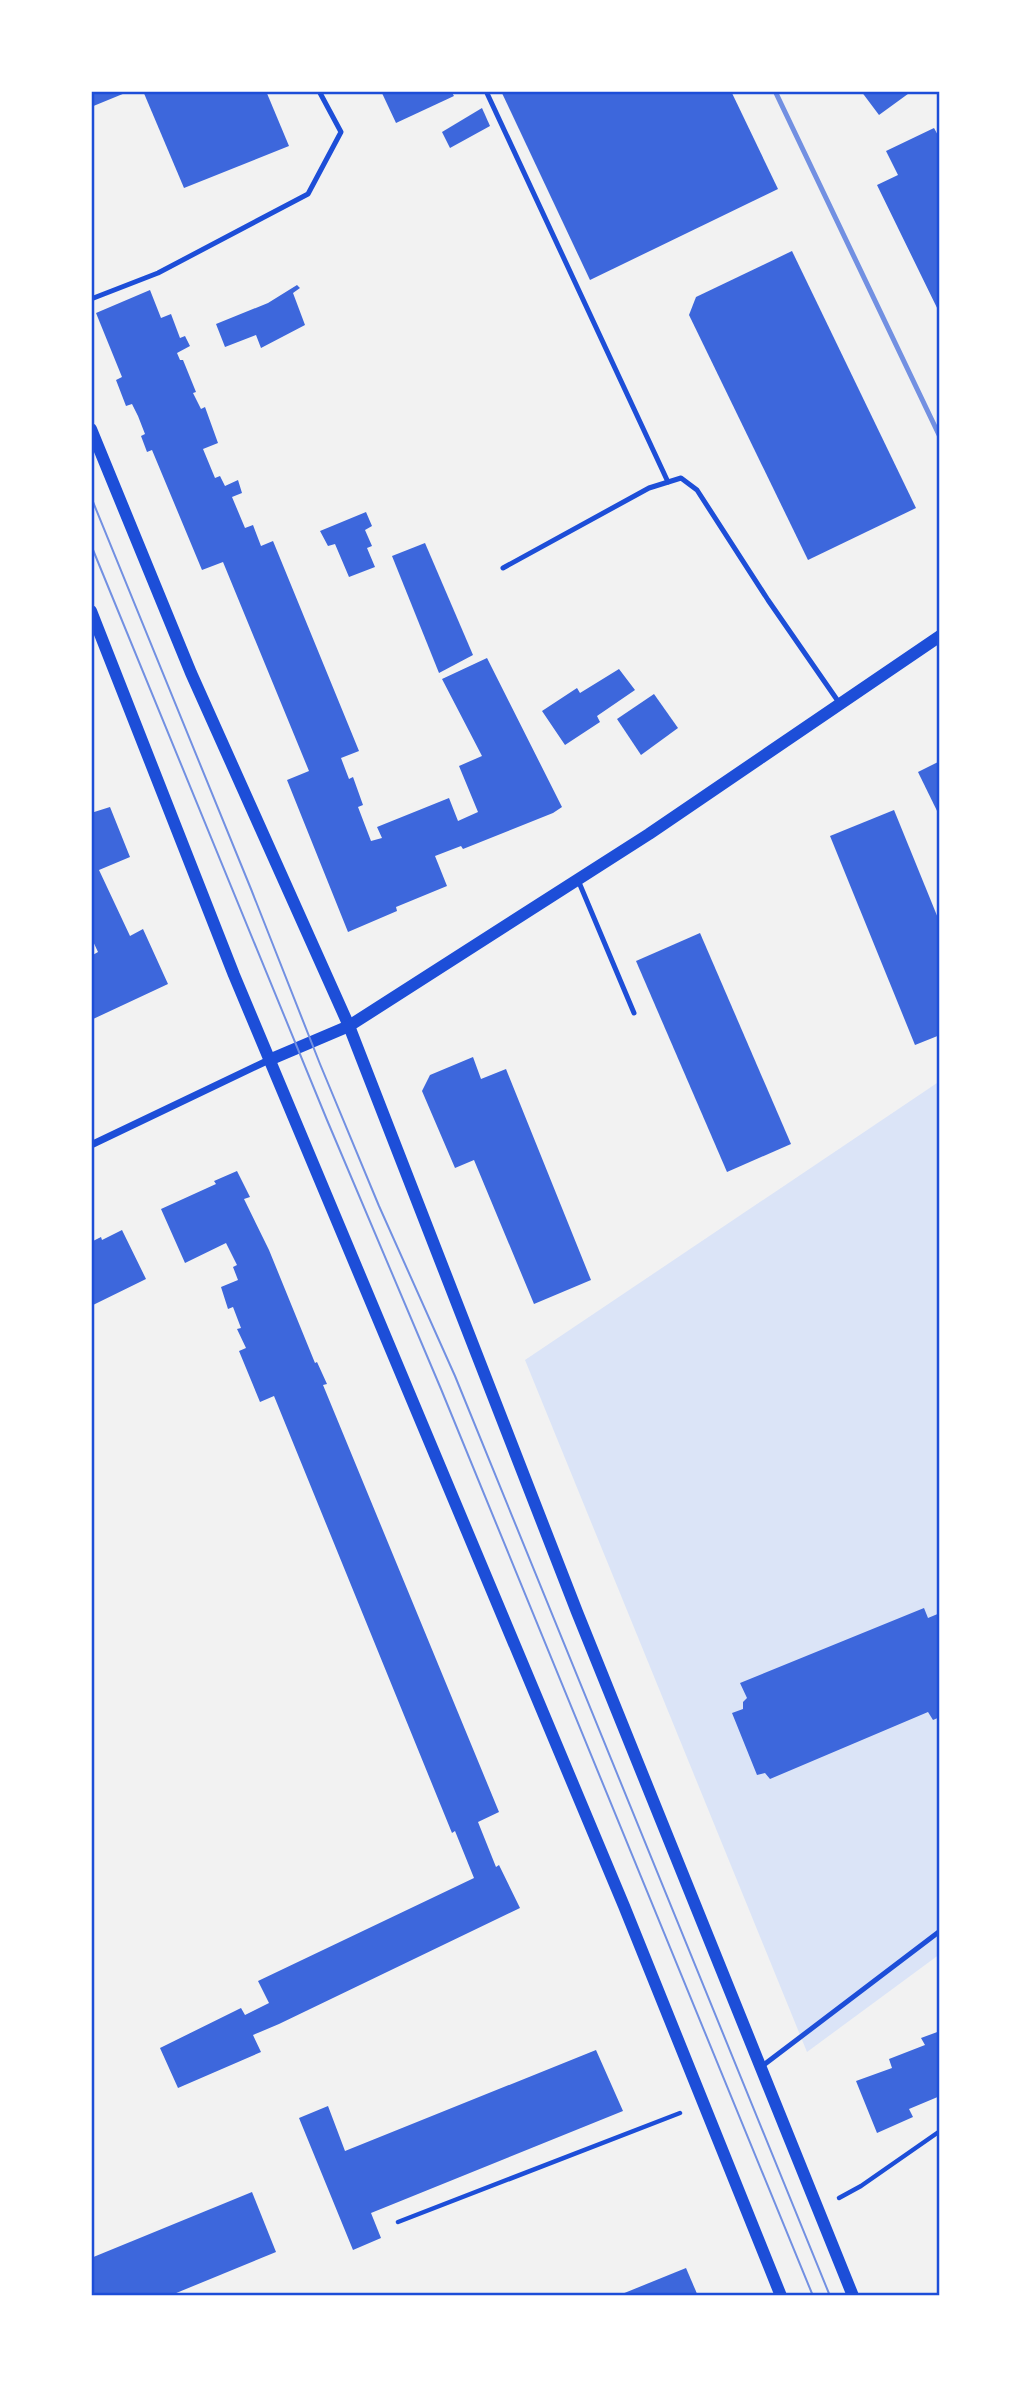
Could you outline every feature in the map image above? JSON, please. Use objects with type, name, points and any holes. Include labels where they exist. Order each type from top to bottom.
[{"type":"street","points":[[91,429],[191,673],[349,1026],[577,1612],[853,2296]]},
{"type":"street","points":[[91,611],[269,1060],[624,1906],[781,2296]]},
{"type":"street","points":[[91,1145],[269,1060],[349,1026],[649,834],[940,636]]},
{"type":"lane","points":[[91,299],[158,273],[308,194],[341,132],[318,91]]},
{"type":"lane","points":[[486,91],[668,482]]},
{"type":"lane","points":[[503,568],[649,488],[681,478],[697,490],[840,704]]},
{"type":"lane","points":[[579,880],[634,1013]]},
{"type":"lane","points":[[761,2067],[940,1931]]},
{"type":"path","points":[[398,2222],[704,2104]]},
{"type":"path","points":[[818,2208],[861,2186],[940,2131]]},
{"type":"shaded area","points":[[940,1081],[940,1954],[807,2052],[525,1360]]},
{"type":"building","points":[[91,91],[130,91],[91,107]]},
{"type":"building","points":[[143,91],[266,91],[289,146],[184,188]]},
{"type":"building","points":[[381,91],[451,91],[454,96],[396,123]]},
{"type":"building","points":[[501,91],[731,91],[778,189],[590,280]]},
{"type":"building","points":[[861,91],[912,91],[879,115]]},
{"type":"building","points":[[482,108],[490,126],[450,148],[442,132]]},
{"type":"building","points":[[934,128],[940,139],[940,314],[877,185],[898,175],[886,151]]},
{"type":"building","points":[[792,251],[916,508],[808,560],[689,315],[696,297]]},
{"type":"building","points":[[297,285],[300,288],[293,293],[305,325],[261,348],[256,335],[225,347],[216,324],[268,303]]},
{"type":"building","points":[[150,290],[161,318],[171,314],[180,338],[185,336],[190,346],[177,353],[180,360],[183,360],[201,409],[205,407],[218,443],[203,449],[215,478],[220,476],[225,486],[238,480],[242,493],[232,497],[245,528],[253,525],[261,546],[273,541],[359,751],[341,758],[349,779],[353,777],[363,805],[358,807],[371,841],[382,838],[377,827],[449,798],[458,821],[478,812],[459,766],[482,756],[442,679],[487,658],[562,807],[463,849],[461,846],[435,856],[447,886],[396,907],[397,911],[348,932],[287,780],[309,771],[223,562],[202,570],[152,450],[147,452],[141,436],[145,434],[138,416],[132,404],[126,406],[116,380],[122,377],[96,313]]},
{"type":"building","points":[[366,512],[372,526],[365,530],[372,546],[367,548],[375,567],[349,577],[335,544],[328,546],[320,531]]},
{"type":"building","points":[[425,543],[473,655],[439,673],[392,556]]},
{"type":"building","points":[[619,669],[635,690],[597,716],[600,722],[565,745],[542,711],[577,688],[580,693]]},
{"type":"building","points":[[654,694],[678,728],[641,755],[617,719]]},
{"type":"building","points":[[940,761],[940,817],[918,772]]},
{"type":"building","points":[[110,807],[130,857],[99,870],[130,936],[143,929],[168,984],[91,1020],[91,956],[98,952],[91,937],[91,813]]},
{"type":"building","points":[[894,810],[940,923],[940,1035],[915,1045],[830,836]]},
{"type":"building","points":[[700,933],[791,1144],[727,1172],[636,961]]},
{"type":"building","points":[[473,1057],[481,1079],[506,1069],[591,1280],[534,1304],[474,1160],[455,1168],[422,1091],[430,1075]]},
{"type":"building","points":[[237,1171],[250,1197],[244,1199],[269,1250],[315,1363],[317,1362],[327,1384],[323,1385],[499,1812],[478,1822],[496,1867],[499,1865],[520,1908],[253,2035],[261,2052],[178,2088],[160,2048],[241,2008],[245,2015],[269,2003],[258,1981],[474,1878],[455,1831],[452,1833],[274,1396],[260,1402],[239,1351],[246,1348],[237,1329],[241,1328],[233,1307],[228,1309],[221,1287],[238,1280],[233,1267],[237,1265],[226,1243],[185,1263],[161,1209],[216,1184],[214,1181]]},
{"type":"building","points":[[122,1230],[146,1279],[91,1306],[91,1242],[101,1237],[102,1240]]},
{"type":"building","points":[[924,1608],[928,1618],[940,1613],[940,1717],[933,1720],[928,1712],[770,1779],[765,1773],[757,1775],[732,1713],[743,1709],[743,1702],[747,1698],[740,1683]]},
{"type":"building","points":[[940,2031],[940,2096],[909,2109],[913,2117],[877,2133],[856,2081],[892,2068],[889,2059],[925,2045],[921,2038]]},
{"type":"building","points":[[596,2050],[623,2111],[371,2213],[381,2238],[353,2250],[299,2118],[328,2106],[345,2151]]},
{"type":"building","points":[[252,2192],[276,2252],[169,2296],[91,2296],[91,2258]]},
{"type":"building","points":[[686,2268],[698,2296],[617,2296]]},
{"type":"tram line","points":[[91,497],[320,1064],[379,1206],[455,1376],[830,2296]]},
{"type":"tram line","points":[[91,545],[813,2296]]},
{"type":"railway","points":[[775,91],[940,437]]}]
